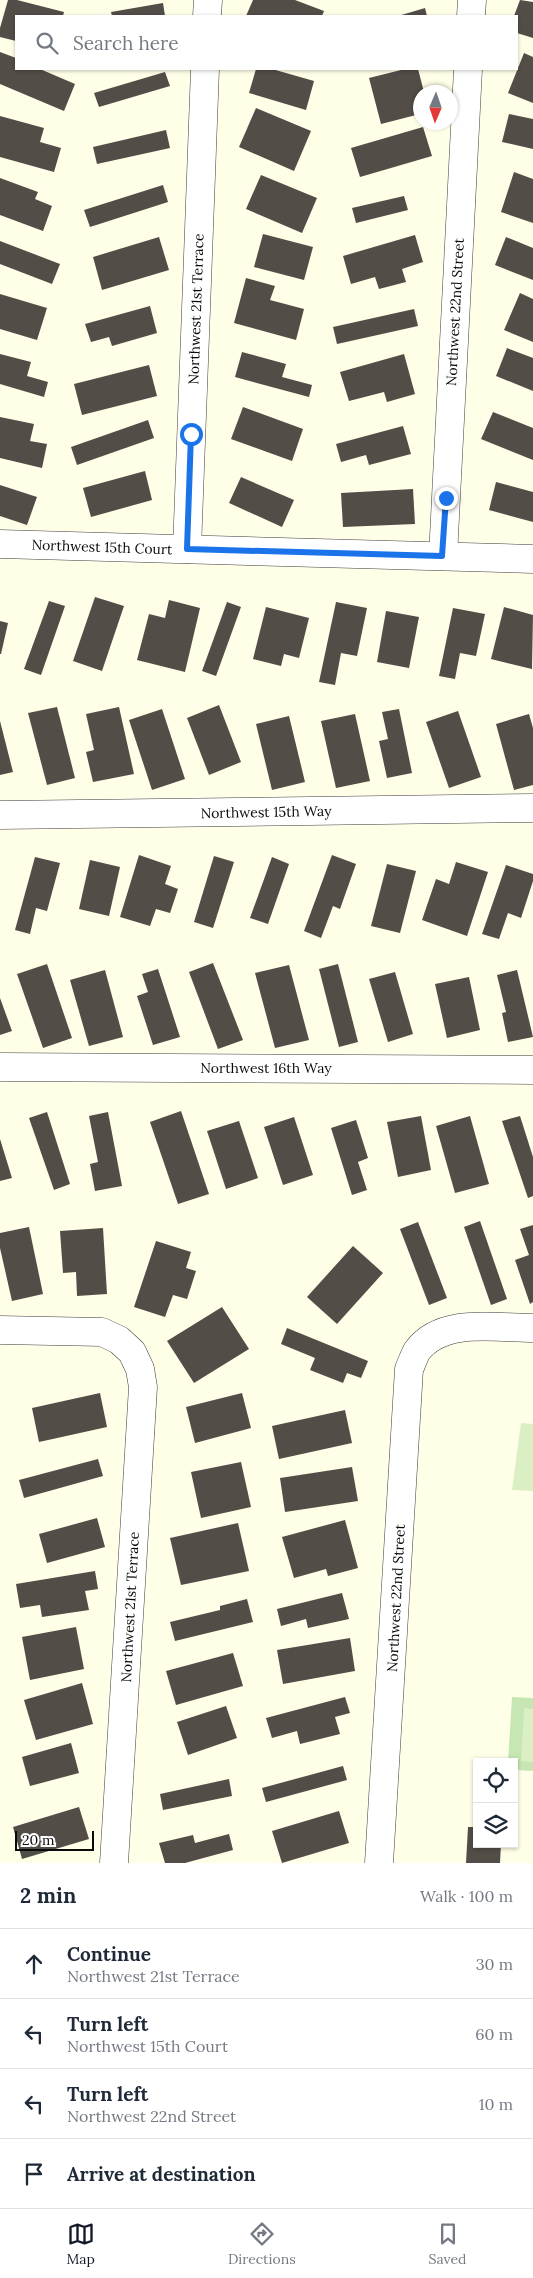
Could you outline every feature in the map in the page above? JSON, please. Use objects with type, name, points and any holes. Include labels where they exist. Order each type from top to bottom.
[{"type":"street","points":[[207,15],[208,0]]},
{"type":"street","points":[[471,15],[472,0]]},
{"type":"street","name":"Northwest 21st Terrace","points":[[187,549],[205,70]]},
{"type":"street","name":"Northwest 22nd Street","points":[[442,556],[468,70]]},
{"type":"street","name":"Northwest 15th Court","points":[[0,544],[533,559]]},
{"type":"street","name":"Northwest 15th Way","points":[[0,815],[533,808]]},
{"type":"street","name":"Northwest 16th Way","points":[[0,1067],[533,1070]]},
{"type":"street","name":"Northwest 22nd Street","points":[[380,1863],[409,1369],[416,1352],[429,1339],[445,1330],[462,1328],[533,1328]]},
{"type":"street","name":"Northwest 21st Terrace","points":[[0,1330],[102,1332],[119,1340],[132,1352],[140,1369],[143,1387],[114,1863]]},
{"type":"green space","points":[[521,1423],[533,1424],[533,1491],[512,1490]]},
{"type":"green space","points":[[512,1697],[533,1698],[533,1771],[518,1770],[518,1758],[508,1758]]},
{"type":"green space","points":[[524,1708],[533,1709],[533,1762],[521,1761]]},
{"type":"building","points":[[8,0],[17,0],[64,12],[63,15],[15,15],[15,41],[0,37],[0,28]]},
{"type":"building","points":[[253,0],[295,0],[324,11],[322,15],[246,15]]},
{"type":"building","points":[[520,0],[533,2],[533,38],[518,33],[518,15],[514,15]]},
{"type":"building","points":[[163,3],[165,15],[112,15],[111,12]]},
{"type":"building","points":[[425,8],[427,15],[401,15]]},
{"type":"building","points":[[0,52],[15,58],[15,70],[42,70],[75,84],[64,111],[0,84]]},
{"type":"building","points":[[524,53],[533,57],[533,103],[508,93]]},
{"type":"building","points":[[256,70],[276,70],[314,81],[306,110],[249,93]]},
{"type":"building","points":[[401,70],[418,70],[422,85],[413,85],[413,116],[381,124],[369,78]]},
{"type":"building","points":[[165,72],[170,86],[99,107],[94,93]]},
{"type":"building","points":[[256,108],[311,131],[294,171],[239,147]]},
{"type":"building","points":[[509,114],[533,119],[533,149],[502,142]]},
{"type":"building","points":[[0,116],[44,128],[40,142],[61,148],[54,172],[0,157]]},
{"type":"building","points":[[166,130],[170,148],[97,164],[93,147]]},
{"type":"building","points":[[413,130],[424,130],[432,156],[360,177],[351,148]]},
{"type":"building","points":[[514,172],[533,179],[533,223],[501,212]]},
{"type":"building","points":[[261,175],[317,198],[302,233],[246,209]]},
{"type":"building","points":[[0,178],[38,192],[35,199],[52,206],[43,231],[0,215]]},
{"type":"building","points":[[163,185],[168,202],[90,227],[84,210]]},
{"type":"building","points":[[404,196],[408,210],[356,223],[352,208]]},
{"type":"building","points":[[263,234],[313,247],[304,280],[254,267]]},
{"type":"building","points":[[415,235],[423,262],[402,269],[406,282],[379,289],[375,277],[351,284],[343,256]]},
{"type":"building","points":[[159,237],[169,270],[102,290],[93,257]]},
{"type":"building","points":[[506,237],[533,248],[533,280],[495,265]]},
{"type":"building","points":[[0,241],[60,264],[52,284],[0,264]]},
{"type":"building","points":[[246,278],[275,286],[270,300],[304,309],[296,340],[234,323]]},
{"type":"building","points":[[520,293],[533,299],[533,342],[504,330]]},
{"type":"building","points":[[0,294],[47,308],[37,340],[0,329]]},
{"type":"building","points":[[150,306],[157,333],[112,346],[109,337],[91,342],[85,324]]},
{"type":"building","points":[[414,309],[418,326],[337,344],[333,327]]},
{"type":"building","points":[[507,348],[533,358],[533,391],[496,376]]},
{"type":"building","points":[[242,352],[286,364],[282,377],[312,385],[309,397],[235,377]]},
{"type":"building","points":[[0,354],[31,362],[27,376],[48,382],[44,397],[0,384]]},
{"type":"building","points":[[404,354],[415,394],[387,402],[384,392],[349,401],[340,372]]},
{"type":"building","points":[[149,365],[157,396],[82,415],[74,384]]},
{"type":"building","points":[[243,407],[303,429],[292,461],[231,439]]},
{"type":"building","points":[[493,412],[533,428],[533,460],[481,439]]},
{"type":"building","points":[[0,417],[34,424],[30,441],[47,444],[42,468],[0,458]]},
{"type":"building","points":[[148,420],[154,438],[77,465],[71,447]]},
{"type":"building","points":[[403,426],[411,454],[369,465],[366,455],[341,462],[336,444]]},
{"type":"building","points":[[145,471],[152,500],[91,517],[83,488]]},
{"type":"building","points":[[241,477],[294,500],[282,527],[229,503]]},
{"type":"building","points":[[496,482],[533,492],[533,522],[489,510]]},
{"type":"building","points":[[0,485],[37,497],[27,525],[0,516]]},
{"type":"building","points":[[413,489],[415,524],[343,527],[341,493]]},
{"type":"building","points":[[95,597],[124,606],[102,671],[73,661]]},
{"type":"building","points":[[169,600],[200,608],[185,672],[137,660],[149,614],[165,618]]},
{"type":"building","points":[[49,601],[65,606],[41,675],[24,669]]},
{"type":"building","points":[[227,602],[241,607],[216,676],[202,671]]},
{"type":"building","points":[[336,602],[367,608],[357,656],[341,653],[335,685],[319,682]]},
{"type":"building","points":[[266,607],[309,618],[299,658],[284,654],[281,666],[253,659]]},
{"type":"building","points":[[504,607],[533,615],[532,669],[491,659]]},
{"type":"building","points":[[453,608],[485,614],[476,656],[460,653],[455,679],[439,676]]},
{"type":"building","points":[[386,611],[419,617],[409,668],[377,662]]},
{"type":"building","points":[[0,621],[8,623],[1,654],[0,654]]},
{"type":"building","points":[[219,705],[241,762],[209,775],[187,718]]},
{"type":"building","points":[[57,707],[75,778],[47,785],[28,713]]},
{"type":"building","points":[[119,707],[134,774],[93,782],[86,752],[94,750],[86,714]]},
{"type":"building","points":[[162,709],[185,779],[152,790],[129,720]]},
{"type":"building","points":[[399,709],[412,773],[387,778],[379,741],[388,739],[382,712]]},
{"type":"building","points":[[458,711],[481,777],[449,788],[426,722]]},
{"type":"building","points":[[355,714],[370,781],[336,788],[321,721]]},
{"type":"building","points":[[529,714],[533,728],[533,785],[514,790],[496,724]]},
{"type":"building","points":[[289,716],[305,782],[272,790],[256,724]]},
{"type":"building","points":[[0,721],[13,772],[0,775]]},
{"type":"building","points":[[139,855],[171,866],[165,884],[178,889],[170,913],[156,909],[150,926],[120,917]]},
{"type":"building","points":[[332,855],[356,864],[340,909],[333,906],[321,938],[304,931]]},
{"type":"building","points":[[214,856],[234,862],[213,928],[194,922]]},
{"type":"building","points":[[35,857],[60,863],[47,911],[36,908],[30,934],[15,930]]},
{"type":"building","points":[[272,857],[289,864],[268,924],[250,918]]},
{"type":"building","points":[[90,860],[120,867],[109,916],[79,909]]},
{"type":"building","points":[[456,862],[488,872],[467,936],[422,920],[436,879],[449,884]]},
{"type":"building","points":[[387,864],[416,871],[400,933],[371,926]]},
{"type":"building","points":[[506,865],[533,874],[533,881],[521,918],[508,913],[499,939],[482,934]]},
{"type":"building","points":[[213,963],[243,1040],[218,1049],[189,972]]},
{"type":"building","points":[[47,964],[72,1038],[43,1048],[17,974]]},
{"type":"building","points":[[338,964],[358,1042],[339,1047],[319,969]]},
{"type":"building","points":[[289,965],[309,1040],[275,1048],[255,973]]},
{"type":"building","points":[[158,969],[180,1037],[153,1045],[137,996],[148,992],[142,974]]},
{"type":"building","points":[[105,970],[123,1037],[89,1046],[70,980]]},
{"type":"building","points":[[517,970],[533,1037],[508,1042],[502,1013],[506,1012],[497,975]]},
{"type":"building","points":[[395,972],[413,1034],[388,1042],[369,979]]},
{"type":"building","points":[[469,977],[480,1030],[447,1038],[435,984]]},
{"type":"building","points":[[0,998],[12,1031],[0,1035]]},
{"type":"building","points":[[181,1111],[209,1194],[178,1204],[150,1122]]},
{"type":"building","points":[[47,1112],[70,1184],[54,1190],[29,1118]]},
{"type":"building","points":[[108,1112],[122,1186],[95,1191],[90,1164],[98,1162],[89,1116]]},
{"type":"building","points":[[421,1116],[431,1170],[398,1177],[387,1122]]},
{"type":"building","points":[[470,1116],[489,1184],[455,1193],[436,1126]]},
{"type":"building","points":[[520,1116],[533,1157],[533,1196],[528,1198],[502,1121]]},
{"type":"building","points":[[294,1117],[313,1175],[283,1185],[264,1127]]},
{"type":"building","points":[[356,1120],[368,1158],[358,1162],[367,1190],[352,1195],[331,1128]]},
{"type":"building","points":[[239,1121],[258,1178],[226,1189],[207,1131]]},
{"type":"building","points":[[0,1139],[12,1178],[0,1181]]},
{"type":"building","points":[[480,1221],[507,1299],[491,1305],[464,1227]]},
{"type":"building","points":[[418,1222],[447,1298],[429,1305],[400,1229]]},
{"type":"building","points":[[533,1225],[533,1302],[530,1304],[515,1260],[529,1255],[520,1229]]},
{"type":"building","points":[[29,1227],[43,1294],[12,1301],[0,1248],[0,1233]]},
{"type":"building","points":[[103,1228],[107,1294],[77,1296],[76,1272],[63,1273],[60,1231]]},
{"type":"building","points":[[156,1241],[191,1252],[186,1268],[196,1271],[187,1299],[173,1295],[165,1317],[134,1307]]},
{"type":"building","points":[[353,1246],[383,1273],[337,1324],[307,1297]]},
{"type":"building","points":[[222,1307],[249,1349],[194,1383],[167,1341]]},
{"type":"building","points":[[287,1328],[368,1361],[361,1378],[347,1373],[343,1383],[310,1370],[315,1358],[281,1344]]},
{"type":"building","points":[[100,1393],[107,1427],[39,1442],[32,1408]]},
{"type":"building","points":[[242,1393],[251,1428],[195,1443],[186,1407]]},
{"type":"building","points":[[345,1410],[352,1443],[279,1459],[272,1426]]},
{"type":"building","points":[[98,1459],[103,1476],[24,1498],[19,1480]]},
{"type":"building","points":[[241,1462],[251,1507],[201,1518],[191,1472]]},
{"type":"building","points":[[352,1467],[358,1501],[285,1512],[280,1478]]},
{"type":"building","points":[[97,1518],[105,1547],[47,1563],[39,1534]]},
{"type":"building","points":[[345,1520],[358,1568],[328,1576],[326,1569],[294,1578],[282,1537]]},
{"type":"building","points":[[238,1523],[249,1571],[181,1585],[170,1538]]},
{"type":"building","points":[[95,1571],[98,1589],[85,1591],[89,1610],[42,1617],[40,1605],[20,1608],[16,1584]]},
{"type":"building","points":[[342,1593],[349,1619],[308,1628],[306,1619],[281,1626],[277,1609]]},
{"type":"building","points":[[247,1599],[253,1622],[175,1641],[170,1622],[220,1610],[220,1606]]},
{"type":"building","points":[[76,1627],[84,1669],[30,1680],[22,1637]]},
{"type":"building","points":[[350,1638],[355,1671],[283,1684],[277,1650]]},
{"type":"building","points":[[233,1653],[243,1686],[176,1705],[166,1671]]},
{"type":"building","points":[[82,1683],[93,1724],[36,1740],[24,1700]]},
{"type":"building","points":[[345,1697],[350,1713],[335,1717],[340,1734],[300,1744],[297,1731],[272,1738],[266,1718]]},
{"type":"building","points":[[226,1706],[237,1738],[188,1755],[177,1722]]},
{"type":"building","points":[[71,1743],[79,1773],[30,1786],[22,1757]]},
{"type":"building","points":[[343,1766],[347,1780],[266,1802],[262,1788]]},
{"type":"building","points":[[229,1779],[232,1796],[163,1810],[160,1794]]},
{"type":"building","points":[[79,1807],[89,1839],[22,1859],[13,1827]]},
{"type":"building","points":[[339,1811],[349,1843],[282,1863],[272,1831]]},
{"type":"building","points":[[468,1827],[473,1827],[473,1848],[501,1848],[500,1863],[466,1863]]},
{"type":"building","points":[[229,1834],[233,1850],[185,1863],[165,1863],[159,1843],[193,1835],[195,1843]]},
{"type":"route","points":[[191,434],[187,549],[442,556],[446,498]]}]
